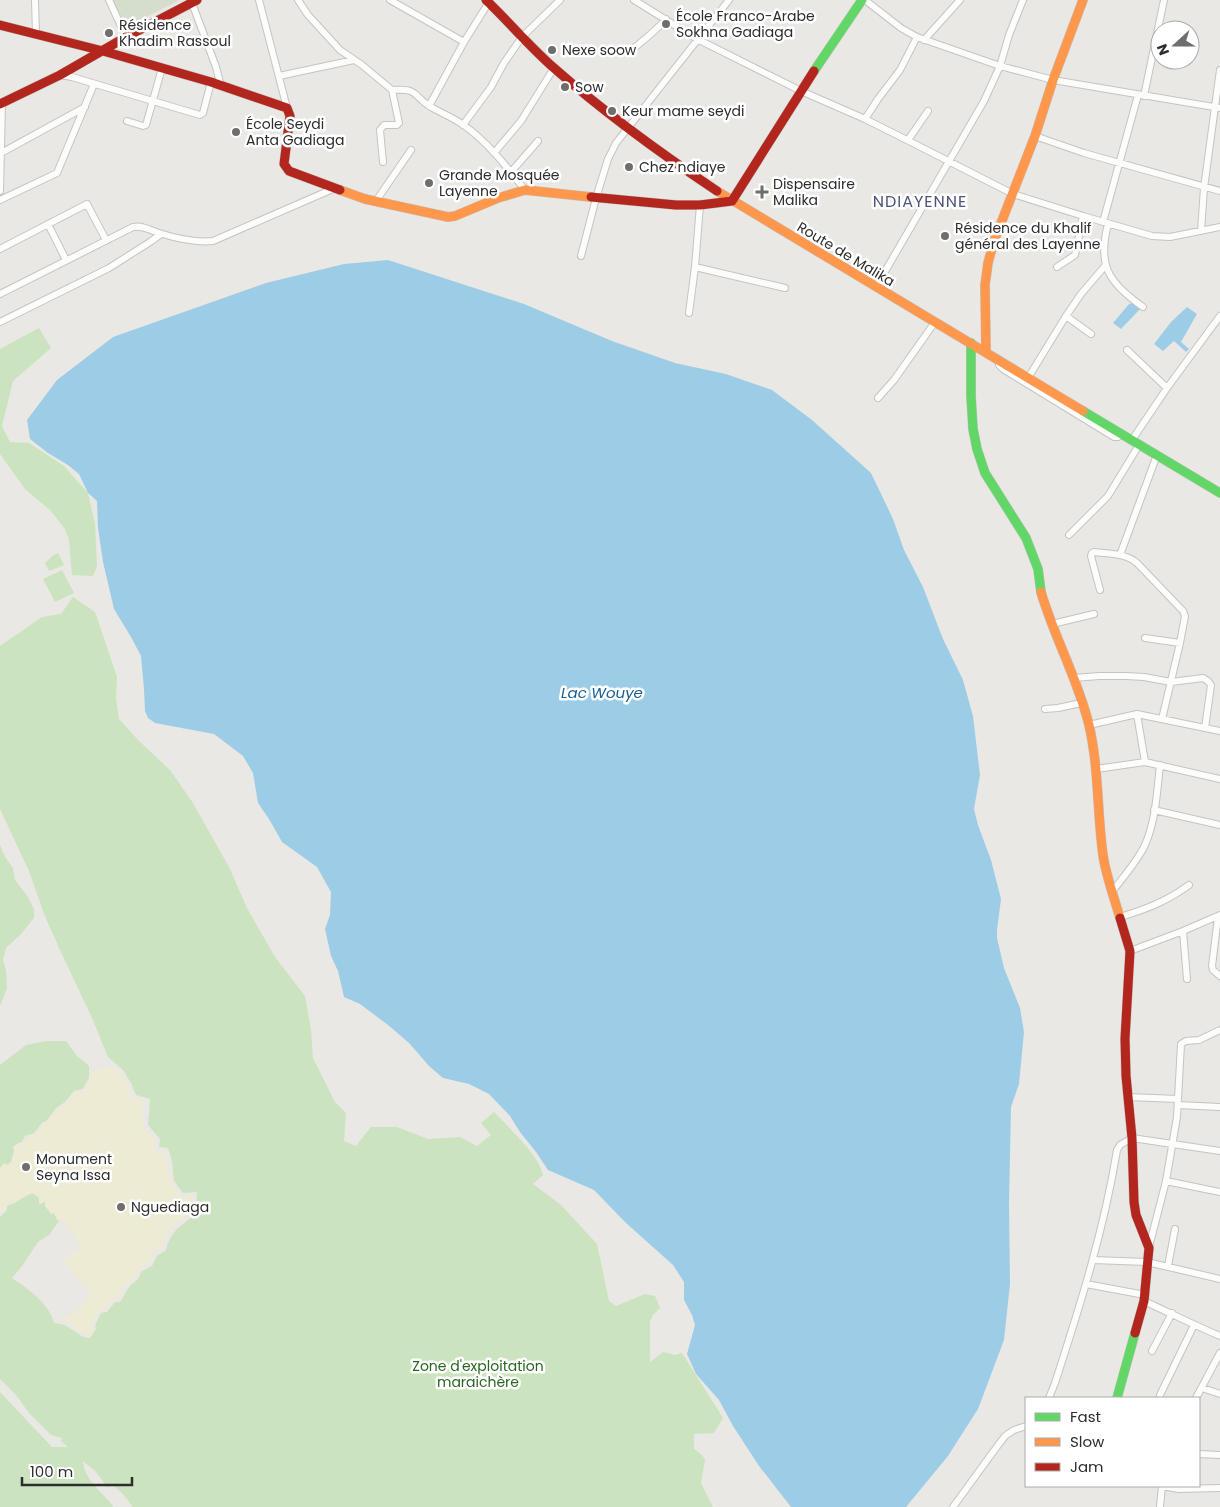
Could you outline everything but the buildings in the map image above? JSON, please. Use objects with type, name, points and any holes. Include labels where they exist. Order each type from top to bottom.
[{"type":"street","points":[[35,0],[36,34]]},
{"type":"street","points":[[109,0],[126,37]]},
{"type":"street","points":[[259,0],[290,116],[284,164],[286,168],[289,171],[364,198],[439,215],[452,216],[498,198],[525,190],[596,198],[700,205],[732,201],[801,91],[864,0],[901,28],[921,39],[1000,66],[1053,80],[1218,108]]},
{"type":"street","points":[[298,0],[308,15],[340,50],[375,75],[392,90],[399,123],[397,125],[384,125],[380,130],[382,162]]},
{"type":"street","points":[[390,0],[402,3],[464,42]]},
{"type":"street","points":[[463,124],[491,87],[504,63],[522,37],[560,0]]},
{"type":"street","points":[[634,0],[697,39],[801,91],[908,140],[1013,194],[1152,236],[1170,237],[1220,227]]},
{"type":"street","points":[[581,256],[596,198],[610,155],[627,129],[729,0]]},
{"type":"street","points":[[865,119],[921,39],[960,0]]},
{"type":"street","points":[[876,287],[984,101],[1000,66],[1009,35],[1023,0]]},
{"type":"street","points":[[986,352],[984,293],[988,263],[1083,0]]},
{"type":"street","points":[[1143,307],[1115,283],[1105,266],[1105,223],[1120,162],[1141,96],[1164,0]]},
{"type":"street","points":[[0,191],[1,104],[60,75],[126,37],[195,1],[221,86]]},
{"type":"street","points":[[429,106],[488,1]]},
{"type":"street","name":"Route de Malika","points":[[488,1],[554,68],[627,129],[663,155],[732,201],[1220,493]]},
{"type":"street","points":[[628,53],[652,32],[657,30],[666,19]]},
{"type":"street","points":[[0,24],[211,82],[287,108]]},
{"type":"street","points":[[279,76],[354,60]]},
{"type":"street","points":[[127,122],[146,125],[162,68]]},
{"type":"street","points":[[494,153],[517,127],[554,68]]},
{"type":"street","points":[[1201,231],[1204,188],[1218,108],[1220,70]]},
{"type":"street","points":[[60,75],[202,114],[211,82]]},
{"type":"street","points":[[0,200],[57,172],[94,84]]},
{"type":"street","points":[[392,90],[409,90],[417,94],[429,106],[463,124],[494,153],[525,190]]},
{"type":"street","points":[[1,153],[85,107]]},
{"type":"street","points":[[908,140],[928,111]]},
{"type":"street","points":[[1035,136],[1084,153],[1220,191]]},
{"type":"street","points":[[511,172],[538,141]]},
{"type":"street","points":[[376,201],[410,150]]},
{"type":"street","points":[[0,294],[129,228],[140,226],[161,234],[204,242],[213,241],[335,188]]},
{"type":"street","points":[[0,249],[87,204],[106,240]]},
{"type":"street","points":[[689,313],[700,205]]},
{"type":"street","points":[[1057,267],[1075,255],[1083,216]]},
{"type":"street","points":[[48,224],[66,260]]},
{"type":"street","points":[[0,322],[109,268],[161,234]]},
{"type":"street","points":[[1028,378],[1081,294],[1105,266]]},
{"type":"street","points":[[695,267],[784,288]]},
{"type":"street","points":[[1066,316],[1091,334]]},
{"type":"street","points":[[1069,535],[1108,496],[1135,442],[1168,388],[1220,316]]},
{"type":"street","points":[[878,398],[894,380],[935,322]]},
{"type":"street","points":[[971,343],[973,430],[981,464],[1026,538],[1038,569],[1040,588],[1045,606],[1074,678],[1089,726],[1096,769],[1106,871],[1130,951],[1125,1039],[1126,1076],[1132,1138],[1134,1202],[1136,1215],[1149,1248]]},
{"type":"street","points":[[1127,350],[1168,388]]},
{"type":"street","points":[[997,359],[1003,369],[1058,404],[1114,437],[1118,437],[1121,433]]},
{"type":"street","points":[[1120,555],[1157,455]]},
{"type":"street","points":[[1100,590],[1091,556],[1092,553],[1128,557],[1137,563],[1183,611],[1185,616],[1180,643],[1162,719]]},
{"type":"street","points":[[1052,624],[1094,614]]},
{"type":"street","points":[[1145,638],[1180,643]]},
{"type":"street","points":[[1074,678],[1126,676],[1171,682],[1203,678],[1211,685],[1205,728]]},
{"type":"street","points":[[1045,709],[1081,703]]},
{"type":"street","points":[[1089,726],[1137,714],[1220,730]]},
{"type":"street","points":[[1137,714],[1145,762]]},
{"type":"street","points":[[1096,769],[1145,762],[1220,779]]},
{"type":"street","points":[[1112,892],[1145,846],[1154,810],[1160,765]]},
{"type":"street","points":[[1154,810],[1220,825]]},
{"type":"street","points":[[1120,917],[1161,903],[1189,885]]},
{"type":"street","points":[[1130,951],[1219,916],[1218,935],[1212,966],[1213,970],[1220,976]]},
{"type":"street","points":[[1183,931],[1186,979]]},
{"type":"street","points":[[1117,1397],[1145,1298],[1149,1248],[1166,1181],[1178,1102],[1181,1044],[1186,1041],[1199,1040],[1220,1030]]},
{"type":"street","points":[[1128,1097],[1220,1107]]},
{"type":"street","points":[[1049,1397],[1056,1383],[1093,1260],[1120,1145],[1132,1138],[1220,1151]]},
{"type":"street","points":[[1166,1181],[1220,1192]]},
{"type":"street","points":[[1168,1266],[1175,1229]]},
{"type":"street","points":[[1093,1260],[1147,1262],[1220,1279]]},
{"type":"street","points":[[1086,1284],[1145,1298],[1194,1326],[1220,1336]]},
{"type":"street","points":[[1152,1351],[1172,1313]]},
{"type":"street","points":[[1160,1394],[1194,1326]]},
{"type":"street","points":[[1197,1397],[1220,1353]]},
{"type":"street","points":[[1202,1388],[1220,1394]]},
{"type":"street","points":[[953,1507],[1005,1436],[1025,1426]]},
{"type":"street","points":[[1200,1454],[1220,1455]]},
{"type":"street","points":[[1160,1507],[1162,1487]]},
{"type":"street","points":[[1168,1487],[1179,1489],[1220,1488]]},
{"type":"green space","points":[[111,0],[180,0],[124,28]]},
{"type":"green space","points":[[39,328],[51,348],[13,381],[2,426],[10,442],[29,443],[64,466],[88,493],[95,524],[97,566],[93,576],[72,575],[69,540],[65,529],[51,511],[25,489],[0,454],[0,349]]},
{"type":"green space","points":[[58,553],[64,565],[49,571],[45,563]]},
{"type":"green space","points":[[62,570],[74,593],[55,602],[43,579]]},
{"type":"green space","name":"Zone d'exploitation maraichère","points":[[73,597],[95,612],[117,677],[116,699],[119,719],[170,770],[193,803],[229,867],[247,908],[275,957],[305,996],[311,1030],[313,1058],[335,1102],[346,1113],[344,1141],[356,1146],[371,1127],[397,1127],[428,1139],[460,1137],[477,1146],[491,1135],[481,1123],[494,1112],[523,1142],[541,1167],[543,1175],[533,1184],[561,1205],[597,1244],[609,1301],[616,1306],[645,1294],[655,1296],[660,1308],[650,1321],[650,1362],[663,1352],[675,1355],[682,1353],[723,1418],[714,1433],[694,1434],[694,1449],[705,1460],[701,1483],[713,1507],[133,1507],[114,1486],[107,1487],[96,1472],[83,1461],[90,1480],[114,1507],[0,1507],[0,1392],[52,1447],[68,1447],[61,1441],[62,1438],[51,1435],[29,1413],[16,1395],[0,1379],[0,1217],[7,1210],[7,1206],[32,1193],[39,1198],[39,1203],[41,1204],[45,1201],[45,1206],[51,1214],[54,1213],[59,1221],[49,1235],[38,1242],[12,1278],[43,1303],[54,1323],[65,1325],[83,1337],[90,1338],[96,1329],[95,1325],[101,1313],[107,1312],[115,1302],[120,1302],[129,1288],[138,1279],[141,1272],[152,1266],[157,1256],[166,1250],[174,1233],[196,1214],[197,1192],[183,1193],[174,1181],[172,1161],[168,1148],[159,1147],[160,1139],[148,1125],[150,1099],[136,1095],[123,1070],[108,1057],[44,914],[29,871],[0,809],[0,646],[42,617],[61,614]]},
{"type":"green space","points":[[0,845],[5,857],[13,868],[15,880],[28,897],[34,909],[34,918],[6,948],[3,960],[6,970],[7,988],[0,1006]]},
{"type":"green space","points":[[46,1041],[66,1041],[77,1056],[89,1066],[89,1078],[83,1089],[74,1091],[34,1133],[25,1136],[22,1142],[13,1147],[11,1162],[7,1165],[4,1163],[0,1168],[0,1065],[26,1045]]},
{"type":"sand","points":[[112,1066],[122,1077],[134,1099],[145,1101],[143,1127],[156,1141],[153,1148],[166,1155],[171,1183],[181,1197],[193,1196],[191,1213],[172,1227],[164,1239],[163,1248],[153,1249],[150,1253],[153,1258],[150,1263],[139,1268],[135,1278],[119,1290],[119,1298],[113,1299],[105,1309],[100,1309],[91,1325],[94,1329],[90,1335],[78,1331],[70,1321],[57,1320],[70,1315],[89,1297],[89,1290],[64,1262],[75,1251],[82,1252],[78,1241],[74,1240],[75,1234],[69,1230],[63,1221],[57,1219],[55,1213],[52,1213],[45,1206],[45,1201],[39,1203],[40,1197],[33,1193],[8,1203],[6,1209],[0,1215],[0,1169],[4,1163],[8,1166],[12,1162],[15,1151],[13,1147],[25,1142],[37,1133],[52,1115],[70,1100],[74,1093],[84,1092],[92,1077],[92,1071]]},
{"type":"water","name":"Lac Wouye","points":[[388,260],[524,304],[612,341],[675,363],[726,374],[772,390],[812,420],[871,473],[893,519],[904,550],[923,587],[943,639],[963,680],[973,716],[980,775],[974,809],[991,860],[1001,899],[997,938],[1004,968],[1020,1008],[1024,1032],[1019,1084],[1011,1107],[1010,1284],[1004,1340],[978,1409],[948,1456],[906,1507],[791,1507],[759,1466],[733,1426],[719,1400],[696,1374],[687,1354],[695,1325],[684,1300],[684,1282],[673,1265],[626,1223],[594,1190],[548,1170],[510,1116],[489,1094],[469,1084],[443,1078],[429,1066],[409,1043],[388,1025],[360,1004],[344,997],[325,929],[330,915],[331,892],[317,867],[282,842],[258,803],[253,773],[243,756],[214,734],[155,723],[148,718],[145,711],[141,656],[114,609],[103,562],[98,528],[97,501],[88,493],[79,474],[30,439],[27,420],[57,380],[113,337],[266,283],[344,264]]},
{"type":"water","points":[[1133,303],[1142,307],[1121,329],[1113,323],[1129,304]]},
{"type":"water","points":[[1187,307],[1197,314],[1181,342],[1189,349],[1186,352],[1174,341],[1163,351],[1154,344],[1171,322]]},
{"type":"traffic: fast","points":[[814,71],[862,0]]},
{"type":"traffic: fast","points":[[971,343],[971,396],[973,429],[977,449],[985,473],[1026,538],[1038,569],[1041,592]]},
{"type":"traffic: fast","points":[[1083,411],[1220,493]]},
{"type":"traffic: fast","points":[[1117,1397],[1135,1333]]},
{"type":"traffic: slow","points":[[986,352],[985,285],[994,241],[1035,136],[1053,80],[1083,0]]},
{"type":"traffic: slow","points":[[340,190],[365,199],[448,217],[525,190],[591,197]]},
{"type":"traffic: slow","points":[[717,191],[1083,411]]},
{"type":"traffic: slow","points":[[1041,592],[1052,625],[1079,691],[1089,725],[1095,757],[1103,855],[1120,918]]},
{"type":"traffic: jam","points":[[0,104],[60,75],[126,37],[197,0]]},
{"type":"traffic: jam","points":[[486,0],[536,52],[573,85],[633,132],[717,191]]},
{"type":"traffic: jam","points":[[0,25],[103,51],[211,82],[287,108],[290,116],[284,164],[289,171],[340,190]]},
{"type":"traffic: jam","points":[[591,197],[676,205],[700,205],[732,201],[814,71]]},
{"type":"traffic: jam","points":[[1120,918],[1130,951],[1125,1039],[1126,1076],[1132,1138],[1134,1202],[1136,1215],[1149,1248],[1144,1301],[1135,1333]]},
{"type":"place","name":"École Franco-Arabe Sokhna Gadiaga","points":[[666,24]]},
{"type":"place","name":"Résidence Khadim Rassoul","points":[[109,33]]},
{"type":"place","name":"Nexe soow","points":[[552,50]]},
{"type":"place","name":"Sow","points":[[565,87]]},
{"type":"place","name":"Keur mame seydi","points":[[612,111]]},
{"type":"place","name":"École Seydi Anta Gadiaga","points":[[236,132]]},
{"type":"place","name":"Chez ndiaye","points":[[629,167]]},
{"type":"place","name":"Grande Mosquée Layenne","points":[[429,183]]},
{"type":"place","name":"Dispensaire Malika","points":[[762,192]]},
{"type":"place","name":"Résidence du Khalif général des Layenne","points":[[945,236]]},
{"type":"place","name":"Monument Seyna Issa","points":[[26,1167]]},
{"type":"place","name":"Nguediaga","points":[[121,1207]]},
{"type":"district","name":"NDIAYENNE","points":[[920,201]]}]
